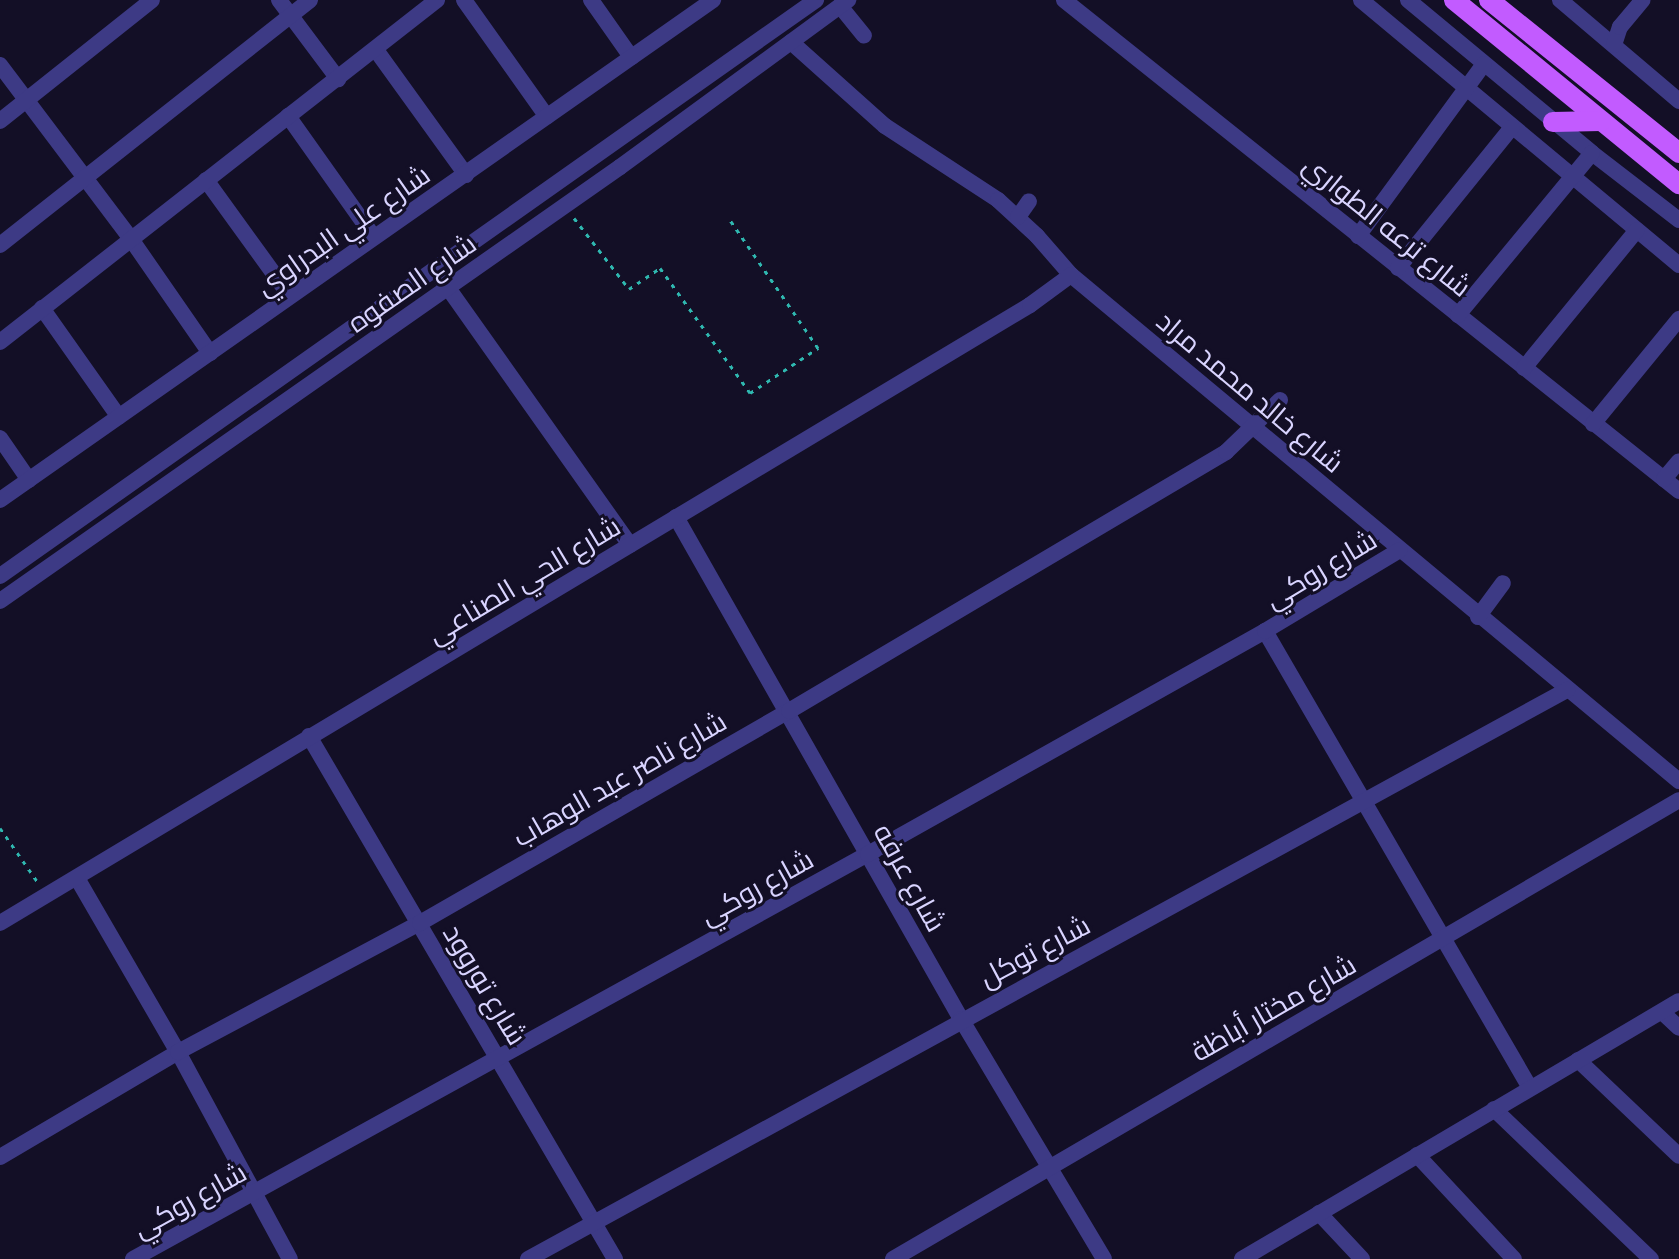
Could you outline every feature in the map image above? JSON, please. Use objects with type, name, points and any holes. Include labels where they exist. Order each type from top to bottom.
[{"type":"main road","points":[[1454,0],[1679,184]]},
{"type":"main road","points":[[1489,0],[1679,153]]},
{"type":"main road","points":[[1553,122],[1601,121]]},
{"type":"street","points":[[0,121],[152,0]]},
{"type":"street","points":[[279,0],[338,79]]},
{"type":"street","points":[[0,245],[310,0]]},
{"type":"street","points":[[0,342],[437,0]]},
{"type":"street","points":[[464,0],[547,117]]},
{"type":"street","points":[[591,0],[631,57]]},
{"type":"street","name":"شارع علي البدراوي","points":[[0,500],[713,0]]},
{"type":"street","name":"شارع الصفوه","points":[[0,576],[816,0]]},
{"type":"street","name":"شارع ترعه الطواري","points":[[1064,0],[1679,491]]},
{"type":"street","points":[[1361,0],[1679,265]]},
{"type":"street","points":[[1408,0],[1553,122],[1679,220]]},
{"type":"street","points":[[1560,0],[1679,101]]},
{"type":"street","points":[[1614,45],[1620,27],[1643,0]]},
{"type":"street","points":[[844,3],[864,36]]},
{"type":"street","name":"شارع الصفوه","points":[[0,601],[565,205],[844,3]]},
{"type":"street","name":"شارع خالد محمد مراد","points":[[791,42],[885,126],[977,185],[1018,217],[1071,275],[1478,617],[1679,781]]},
{"type":"street","points":[[376,50],[466,175]]},
{"type":"street","points":[[1358,236],[1484,64]]},
{"type":"street","points":[[0,65],[131,239],[210,353]]},
{"type":"street","points":[[288,116],[373,236]]},
{"type":"street","points":[[1398,268],[1512,127]]},
{"type":"street","points":[[1458,315],[1592,153]]},
{"type":"street","points":[[206,180],[290,296]]},
{"type":"street","points":[[1018,217],[1029,201]]},
{"type":"street","points":[[1524,368],[1637,230]]},
{"type":"street","points":[[435,270],[630,545]]},
{"type":"street","name":"شارع الحي الصناعي","points":[[0,923],[1030,305],[1071,275]]},
{"type":"street","points":[[42,308],[119,417]]},
{"type":"street","points":[[1593,424],[1679,319]]},
{"type":"street","name":"شارع ناصر عبد الوهاب","points":[[0,1157],[178,1052],[420,923],[789,711],[1226,452],[1280,400]]},
{"type":"street","points":[[0,438],[29,480]]},
{"type":"street","points":[[1664,479],[1679,461]]},
{"type":"street","name":"شارع عرفه","points":[[676,517],[789,711],[961,1019],[1104,1259]]},
{"type":"street","name":"شارع روكي","points":[[133,1259],[868,854],[1265,631],[1400,550]]},
{"type":"street","points":[[1478,617],[1503,583]]},
{"type":"street","points":[[1265,631],[1530,1088]]},
{"type":"street","name":"شارع توكل","points":[[528,1259],[961,1019],[1567,690]]},
{"type":"street","name":"شارع توروود","points":[[309,736],[500,1057],[615,1259]]},
{"type":"street","name":"شارع مختار أباظة","points":[[893,1259],[1679,800]]},
{"type":"street","points":[[77,878],[178,1052],[290,1259]]},
{"type":"street","points":[[1242,1259],[1679,1001]]},
{"type":"street","points":[[1662,1012],[1679,1028]]},
{"type":"street","points":[[1578,1060],[1679,1156]]},
{"type":"street","points":[[1494,1109],[1651,1259]]},
{"type":"street","points":[[1417,1155],[1514,1259]]},
{"type":"street","points":[[1319,1213],[1362,1259]]},
{"type":"path","points":[[565,205],[629,289],[660,268],[750,393],[818,348],[728,217]]},
{"type":"path","points":[[0,828],[47,896]]}]
